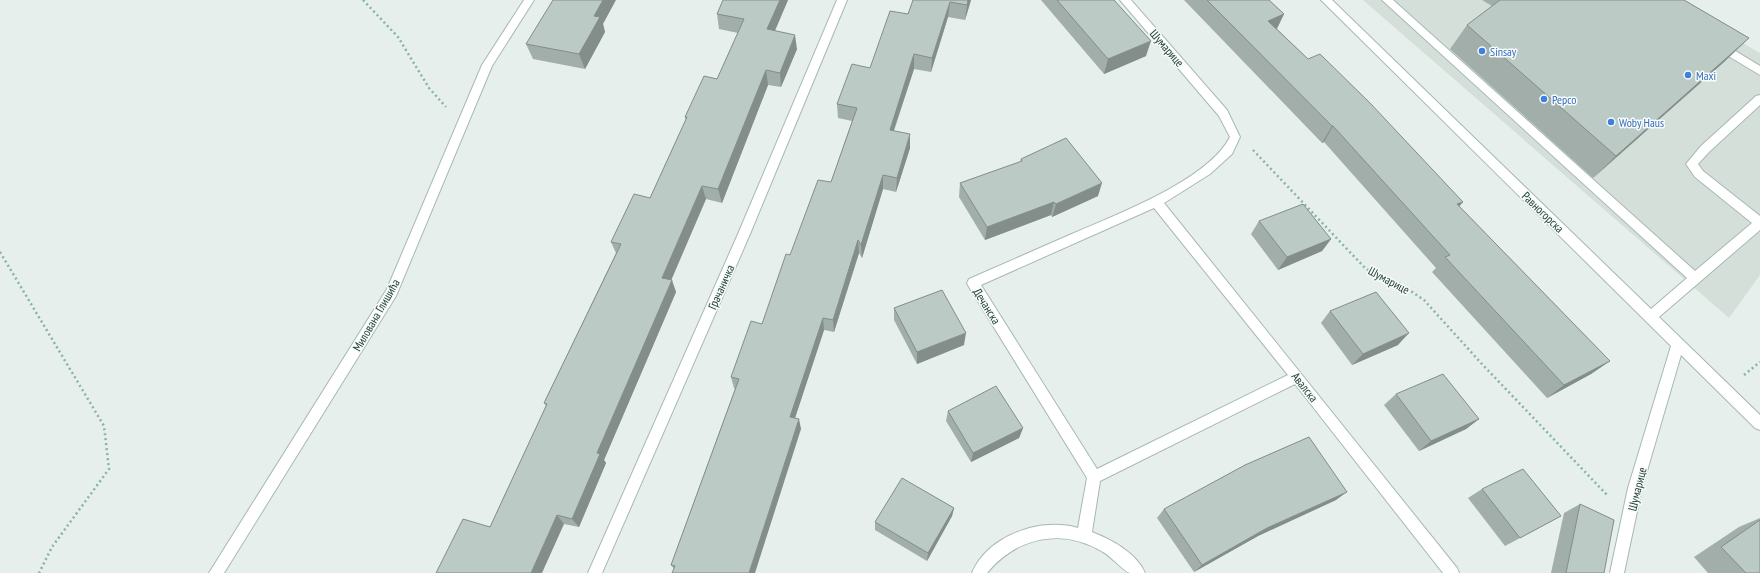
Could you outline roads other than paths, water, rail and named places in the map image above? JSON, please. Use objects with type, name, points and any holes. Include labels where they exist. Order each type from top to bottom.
[{"type":"street","name":"Милована Глишића","points":[[216,573],[392,292],[488,65],[529,0]]},
{"type":"street","name":"Грачаничка","points":[[595,573],[744,234],[842,0]]},
{"type":"street","name":"Шумарице","points":[[1125,0],[1223,113],[1230,124],[1235,137],[1228,151],[1206,171],[1156,202]]},
{"type":"street","name":"Равногорска","points":[[1326,0],[1760,424]]},
{"type":"street","points":[[1387,0],[1695,278]]},
{"type":"street","points":[[1713,41],[1760,71]]},
{"type":"street","points":[[1650,317],[1760,223],[1699,174],[1692,164],[1705,149],[1760,100]]},
{"type":"street","name":"Авалска","points":[[1156,202],[1297,376],[1452,573]]},
{"type":"street","name":"Дечанска","points":[[1094,478],[973,283],[1156,202]]},
{"type":"street","name":"Шумарице","points":[[1617,573],[1635,488],[1678,344]]},
{"type":"street","points":[[1084,536],[1094,478],[1297,376]]},
{"type":"street","points":[[979,573],[1000,549],[1026,535],[1054,530],[1084,536],[1112,549],[1138,573]]},
{"type":"place","name":"Sinsay","points":[[1482,51]]},
{"type":"place","name":"Maxi","points":[[1688,75]]},
{"type":"place","name":"Pepco","points":[[1544,99]]},
{"type":"place","name":"Woby Haus","points":[[1611,122]]}]
